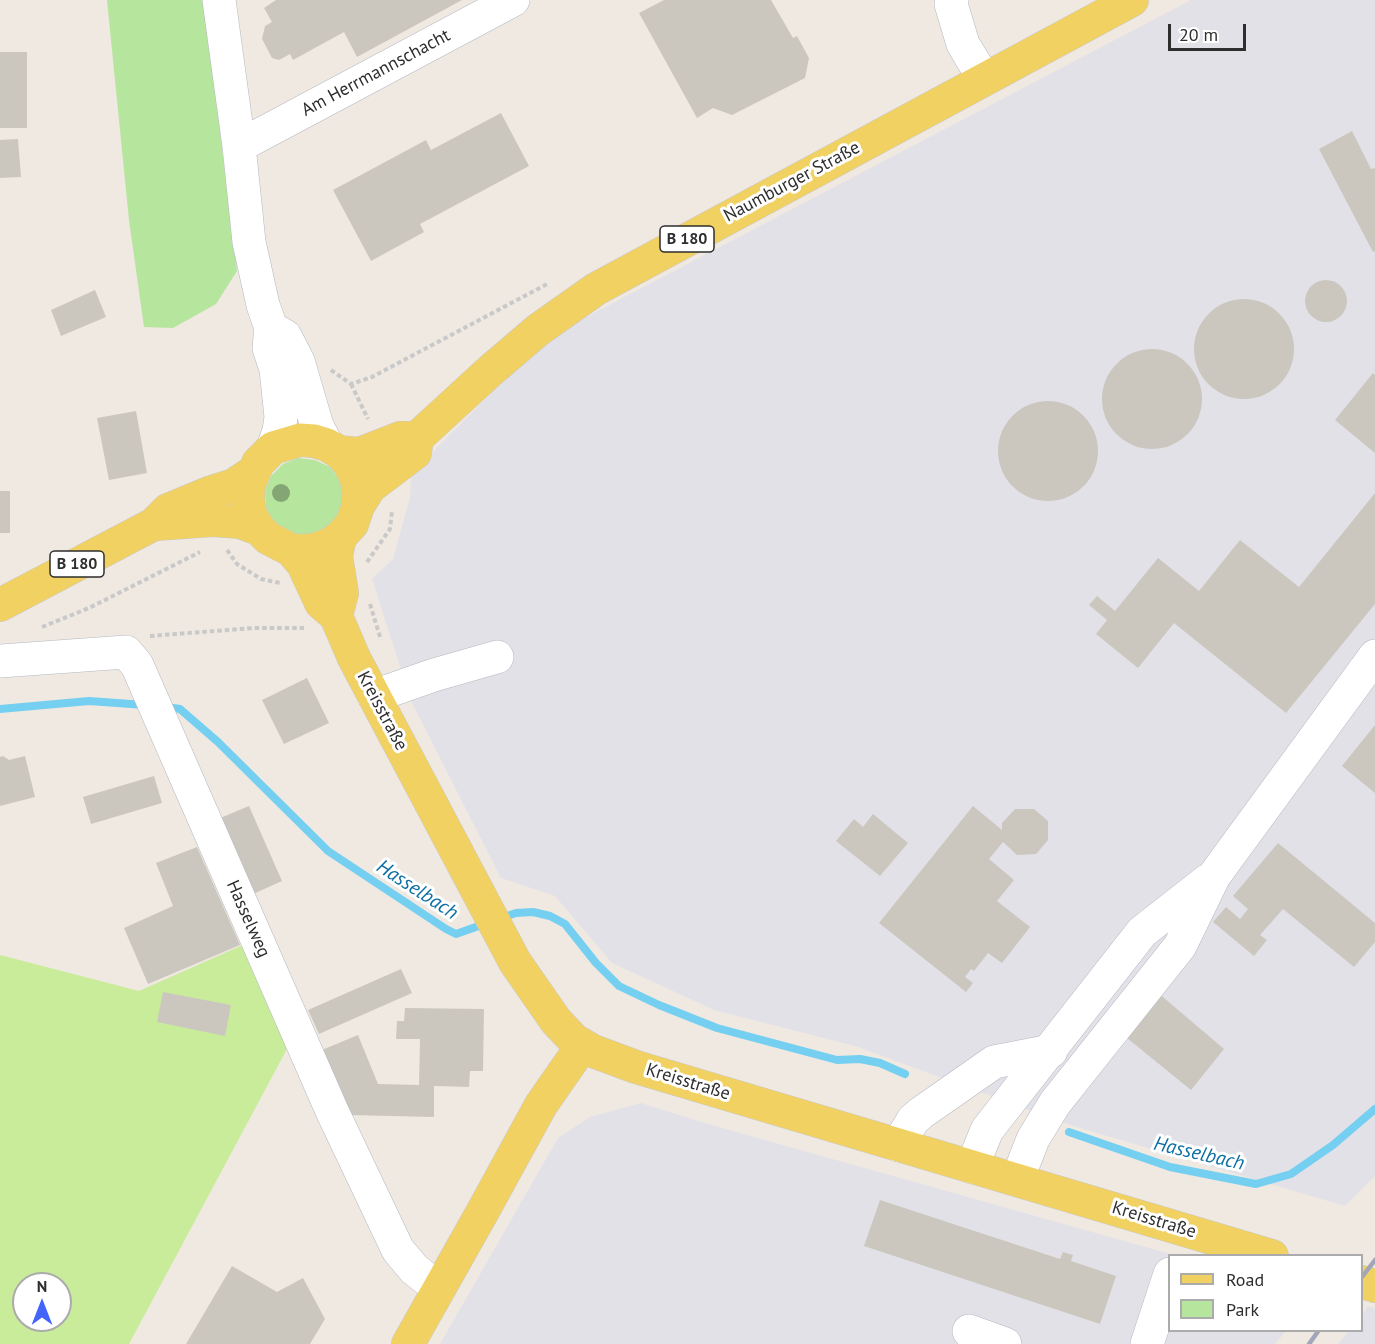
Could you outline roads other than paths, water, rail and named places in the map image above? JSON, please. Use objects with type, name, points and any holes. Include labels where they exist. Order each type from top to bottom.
[{"type":"main road","name":"Naumburger Straße","points":[[358,507],[370,487],[415,453],[417,438],[514,349],[596,289],[1132,0]]},
{"type":"main road","points":[[333,449],[349,463],[356,477],[359,492],[358,507],[352,524],[340,537],[317,549],[291,550],[268,538],[251,516],[248,487],[258,463],[273,448],[300,440],[314,441],[333,449],[359,454],[400,438],[417,438]]},
{"type":"main road","name":"B 180","points":[[0,605],[154,524],[168,510],[234,485],[252,473]]},
{"type":"main road","name":"B 180","points":[[154,524],[213,520],[240,522],[259,529]]},
{"type":"main road","points":[[336,616],[342,593],[336,556],[340,537]]},
{"type":"main road","name":"Kreisstraße","points":[[291,550],[303,564],[321,603],[336,616],[354,658],[500,934],[535,992],[563,1030],[582,1046],[636,1066],[1017,1180],[1179,1242],[1259,1254]]},
{"type":"main road","points":[[408,1344],[541,1105],[582,1046]]},
{"type":"street","points":[[219,0],[239,146],[249,242],[257,282],[272,328],[269,348],[276,369],[281,417],[273,448]]},
{"type":"street","name":"Am Herrmannschacht","points":[[239,146],[513,0]]},
{"type":"street","points":[[952,0],[951,4],[963,44],[984,79]]},
{"type":"street","points":[[272,328],[285,336],[298,361],[314,418],[333,449]]},
{"type":"street","name":"Hasselweg","points":[[0,661],[126,652],[137,664],[332,1111],[398,1250],[414,1269],[439,1289]]},
{"type":"street","points":[[1017,1180],[1033,1139],[1055,1103],[1180,946],[1214,876],[1375,656]]},
{"type":"street","points":[[374,696],[434,675],[497,657]]},
{"type":"street","points":[[972,1167],[987,1130],[1142,932],[1214,876]]},
{"type":"street","points":[[898,1145],[913,1120],[921,1113],[994,1062],[1051,1051]]},
{"type":"street","points":[[1147,1344],[1168,1280]]},
{"type":"street","points":[[969,1331],[1005,1344]]},
{"type":"waterway","name":"Hasselbach","points":[[0,709],[89,701],[145,705]]},
{"type":"waterway","name":"Hasselbach","points":[[166,707],[180,709],[218,742],[328,851],[456,934],[487,923]]},
{"type":"waterway","name":"Hasselbach","points":[[501,918],[516,913],[533,912],[550,916],[565,924],[596,963],[619,986],[717,1028],[837,1060],[860,1059],[880,1063],[905,1074]]},
{"type":"waterway","name":"Hasselbach","points":[[1069,1132],[1170,1167],[1256,1184],[1291,1174],[1333,1145],[1375,1109]]},
{"type":"railway","points":[[1363,1276],[1375,1260]]},
{"type":"railway","points":[[1309,1344],[1318,1332]]}]
